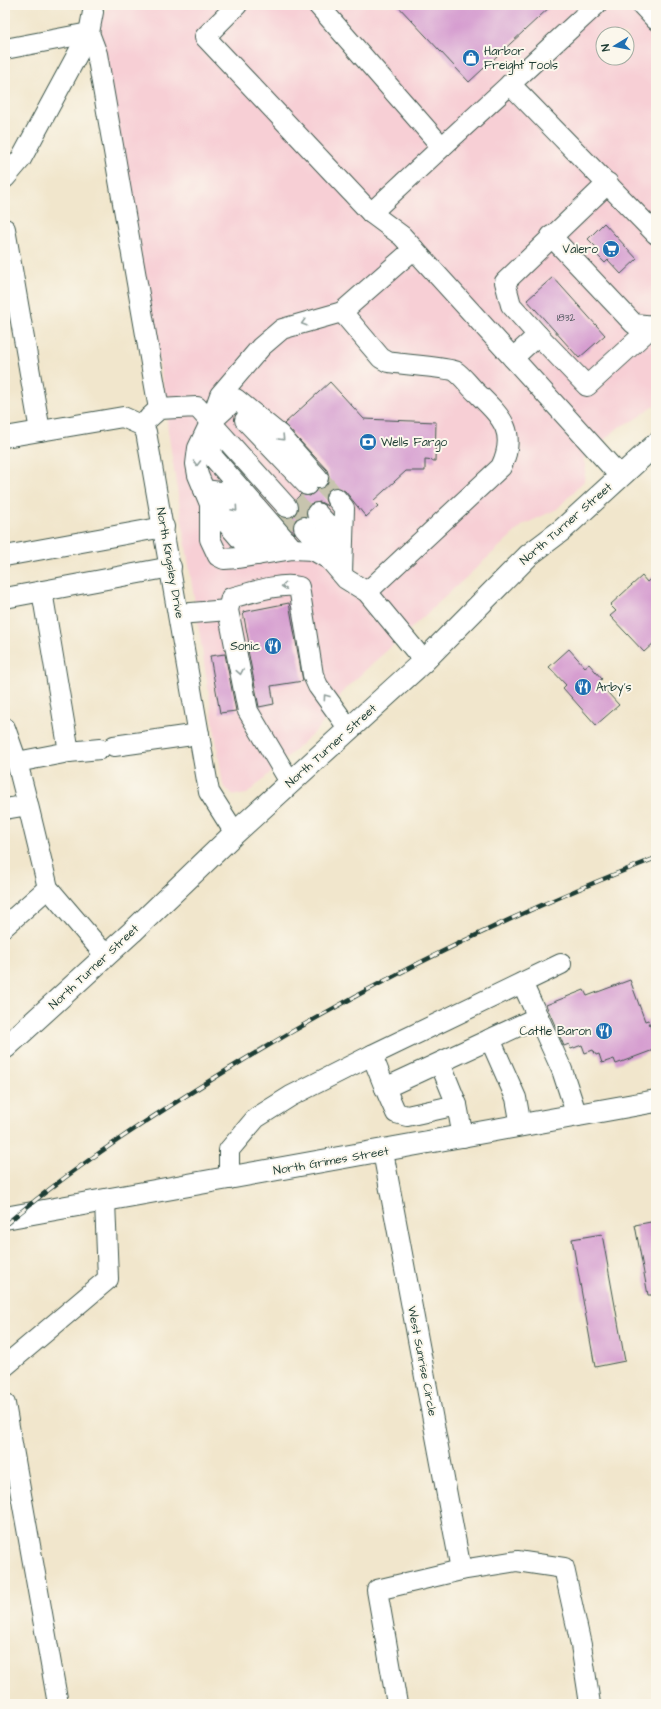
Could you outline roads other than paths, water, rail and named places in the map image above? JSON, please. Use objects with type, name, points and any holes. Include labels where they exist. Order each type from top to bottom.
[{"type":"main road","name":"North Turner Street","points":[[5,1048],[106,956],[290,782],[424,661],[529,555],[562,530],[656,444]]},
{"type":"main road","name":"North Grimes Street","points":[[5,1218],[383,1152],[656,1101]]},
{"type":"street","points":[[237,5],[204,37],[371,213],[402,236],[620,476]]},
{"type":"street","points":[[318,5],[442,146]]},
{"type":"street","points":[[371,213],[596,5]]},
{"type":"street","points":[[642,5],[656,20]]},
{"type":"street","points":[[5,178],[21,159],[89,34],[93,12]]},
{"type":"street","points":[[5,49],[89,34]]},
{"type":"street","points":[[89,34],[97,54],[160,409]]},
{"type":"street","points":[[510,84],[656,234]]},
{"type":"street","points":[[608,183],[551,236],[505,282],[511,305],[587,386],[655,325]]},
{"type":"street","points":[[5,229],[12,312],[40,432]]},
{"type":"street","points":[[551,236],[634,324],[655,325]]},
{"type":"street","points":[[318,539],[265,554],[231,559],[224,559],[218,556],[210,539],[207,497],[198,475],[196,464],[198,448],[210,423],[220,395],[266,343],[282,329],[342,312],[414,249]]},
{"type":"street","points":[[342,312],[381,358],[388,362],[454,371],[502,419],[507,430],[508,443],[506,456],[501,466],[367,592]]},
{"type":"street","points":[[513,358],[538,335]]},
{"type":"street","points":[[5,438],[123,417],[141,425],[160,409],[197,407],[210,423],[221,454],[298,497],[229,414],[210,423]]},
{"type":"street","points":[[210,423],[212,456],[318,539],[346,579],[367,592],[424,661]]},
{"type":"street","name":"North Kingsley Drive","points":[[141,425],[146,432],[164,527],[209,792],[235,833]]},
{"type":"street","points":[[207,497],[220,492],[265,554]]},
{"type":"street","points":[[5,556],[164,527]]},
{"type":"street","points":[[5,598],[171,567]]},
{"type":"street","points":[[290,782],[248,711],[228,610],[231,598],[282,586],[292,585],[299,587],[313,675],[318,686],[349,729]]},
{"type":"street","points":[[42,591],[68,752]]},
{"type":"street","points":[[179,614],[228,610]]},
{"type":"street","points":[[5,728],[17,762],[48,888],[106,956]]},
{"type":"street","points":[[17,762],[68,752],[199,734]]},
{"type":"street","points":[[5,810],[28,805]]},
{"type":"street","points":[[5,926],[48,888]]},
{"type":"street","points":[[229,1179],[229,1150],[256,1118],[291,1096],[372,1055],[561,964]]},
{"type":"street","points":[[522,983],[562,1070],[577,1116]]},
{"type":"street","points":[[385,1088],[538,1017]]},
{"type":"street","points":[[490,1040],[516,1098],[521,1126]]},
{"type":"street","points":[[372,1055],[396,1113],[407,1116],[457,1105]]},
{"type":"street","points":[[440,1063],[457,1105],[462,1137]]},
{"type":"street","name":"West Sunrise Circle","points":[[383,1152],[461,1570]]},
{"type":"street","points":[[5,1366],[108,1279],[105,1201]]},
{"type":"street","points":[[5,1404],[58,1704]]},
{"type":"street","points":[[397,1704],[377,1590],[461,1570],[518,1561],[564,1568],[581,1646],[590,1704]]},
{"type":"tunnel","points":[[318,478],[336,498]]},
{"type":"tunnel","points":[[294,501],[312,521]]},
{"type":"tunnel","points":[[278,515],[296,535]]},
{"type":"railway","points":[[5,1225],[60,1181],[147,1120],[287,1034],[390,978],[495,926],[548,902],[656,858]]},
{"type":"place","name":"Harbor Freight Tools","points":[[471,58]]},
{"type":"place","name":"Valero","points":[[611,249]]},
{"type":"place","name":"Wells Fargo","points":[[368,442]]},
{"type":"place","name":"Sonic","points":[[273,646]]},
{"type":"place","name":"Arby's","points":[[583,687]]},
{"type":"place","name":"Cattle Baron","points":[[604,1031]]}]
